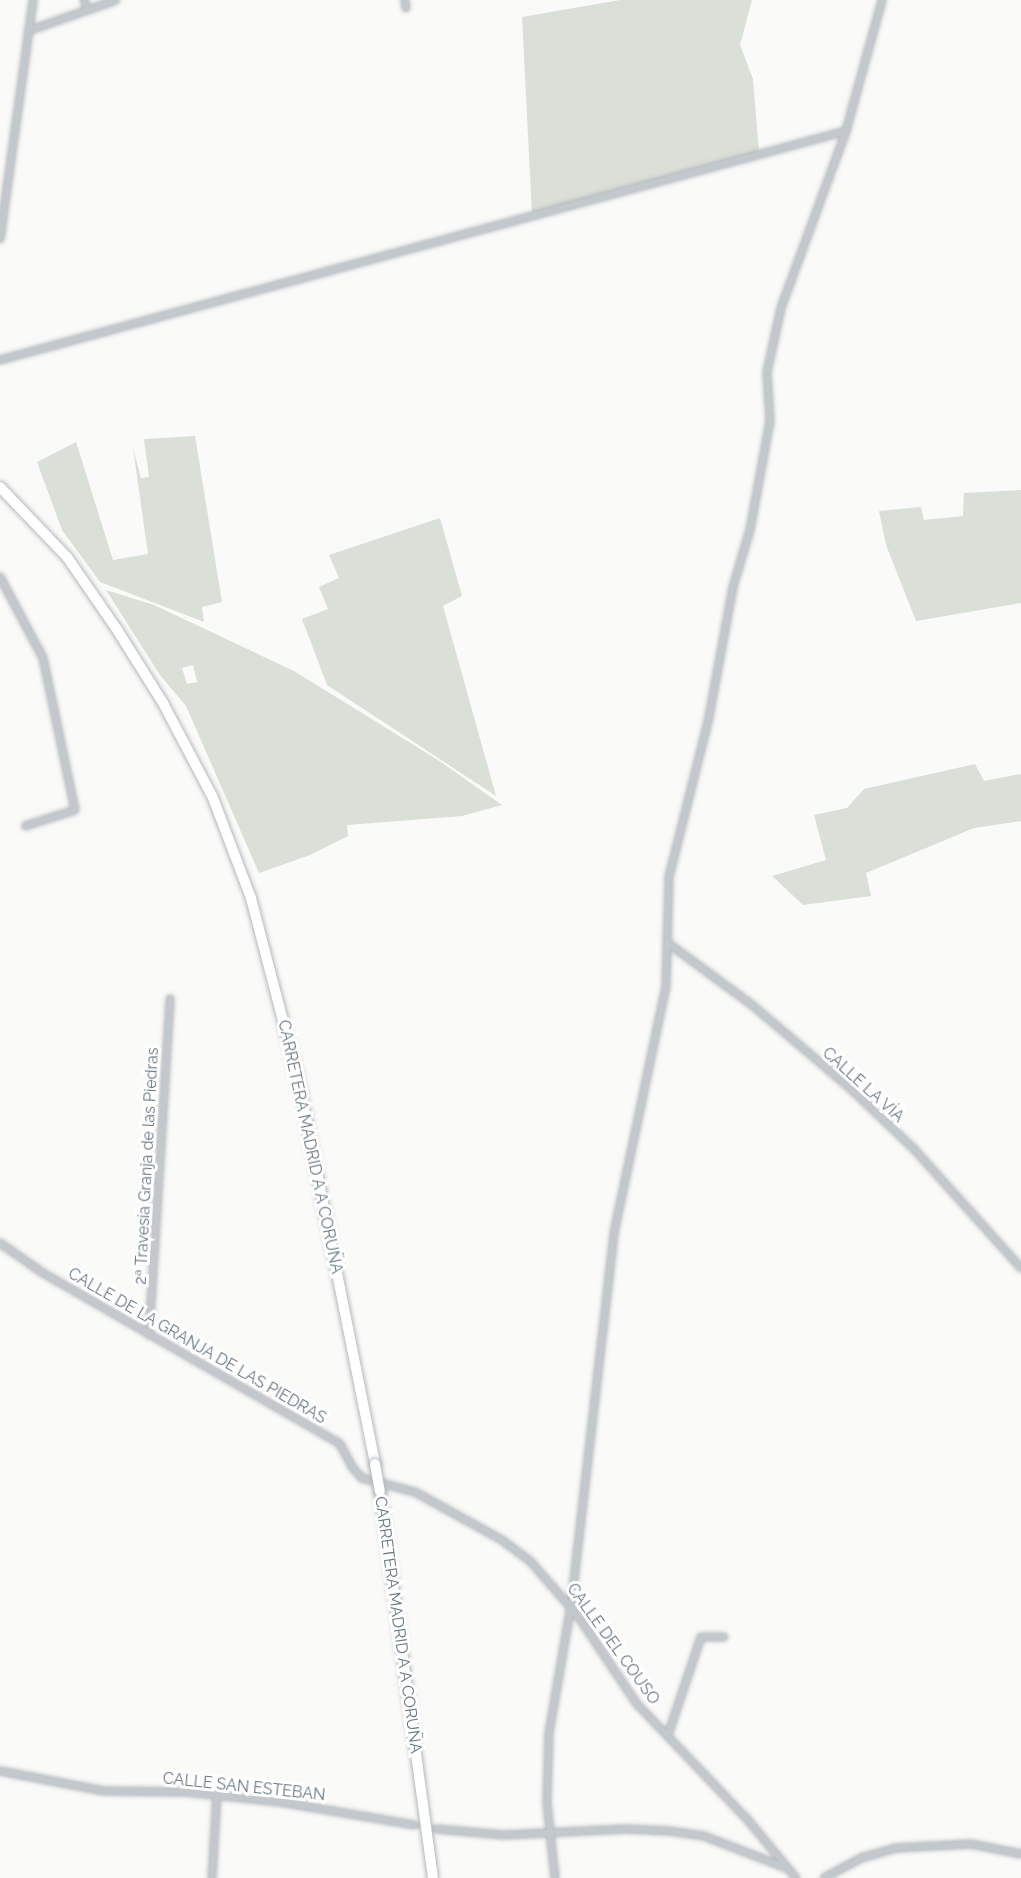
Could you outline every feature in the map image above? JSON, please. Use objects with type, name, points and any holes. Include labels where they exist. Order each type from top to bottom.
[{"type":"highway","name":"CARRETERA MADRID A A CORUÑA","points":[[0,487],[67,557],[116,628],[163,703],[213,798],[250,898],[298,1078],[375,1464],[434,1878]]},
{"type":"street","points":[[0,238],[33,0]]},
{"type":"street","points":[[84,0],[88,10]]},
{"type":"street","points":[[28,31],[116,0]]},
{"type":"street","points":[[405,0],[406,8]]},
{"type":"street","points":[[555,1878],[548,1803],[549,1733],[571,1606],[614,1233],[666,986],[669,876],[708,722],[733,587],[750,530],[770,421],[767,372],[773,340],[781,308],[846,131],[882,0]]},
{"type":"street","points":[[0,360],[846,131]]},
{"type":"street","points":[[0,576],[43,658],[75,810],[25,826]]},
{"type":"street","name":"CALLE LA VÍA","points":[[668,943],[752,1005],[851,1089],[914,1149],[1021,1268]]},
{"type":"street","name":"2ª Travesía Granja de las Piedras","points":[[149,1335],[170,999]]},
{"type":"street","name":"CALLE DE LA GRANJA DE LAS PIEDRAS","points":[[0,1243],[149,1335],[340,1444],[357,1474],[370,1480]]},
{"type":"street","name":"CALLE DEL COUSO","points":[[370,1480],[407,1489],[502,1540],[531,1562],[571,1606],[637,1704],[747,1819],[796,1878]]},
{"type":"street","points":[[668,1736],[701,1637],[724,1636]]},
{"type":"street","name":"CALLE SAN ESTEBAN","points":[[0,1771],[104,1791],[217,1795],[414,1825]]},
{"type":"street","points":[[212,1878],[217,1795]]},
{"type":"street","points":[[436,1829],[496,1835],[626,1829],[698,1835],[785,1867]]},
{"type":"street","points":[[824,1878],[861,1858],[896,1848],[971,1845],[1021,1854]]},
{"type":"shaded area","points":[[620,0],[752,0],[740,45],[753,79],[759,153],[532,214],[522,17]]},
{"type":"shaded area","points":[[195,436],[222,602],[202,607],[204,622],[100,582],[62,530],[37,462],[76,442],[113,560],[148,554],[133,448],[141,478],[149,477],[144,439]]},
{"type":"shaded area","points":[[1021,490],[1021,603],[916,621],[886,545],[879,511],[921,507],[924,520],[963,516],[964,493]]},
{"type":"shaded area","points":[[440,518],[462,596],[443,606],[496,796],[327,685],[302,619],[328,609],[319,587],[339,578],[329,555]]},
{"type":"shaded area","points":[[106,590],[154,605],[294,671],[438,760],[502,805],[462,816],[347,825],[348,836],[310,855],[259,873],[186,706],[160,675]],"holes":[[[193,665],[197,682],[187,684],[182,668]]]},
{"type":"shaded area","points":[[975,764],[984,781],[1021,774],[1021,821],[974,828],[866,873],[871,896],[803,905],[772,876],[826,860],[814,815],[847,808],[864,789]]},
{"type":"tunnel","points":[[414,1825],[437,1829]]}]
